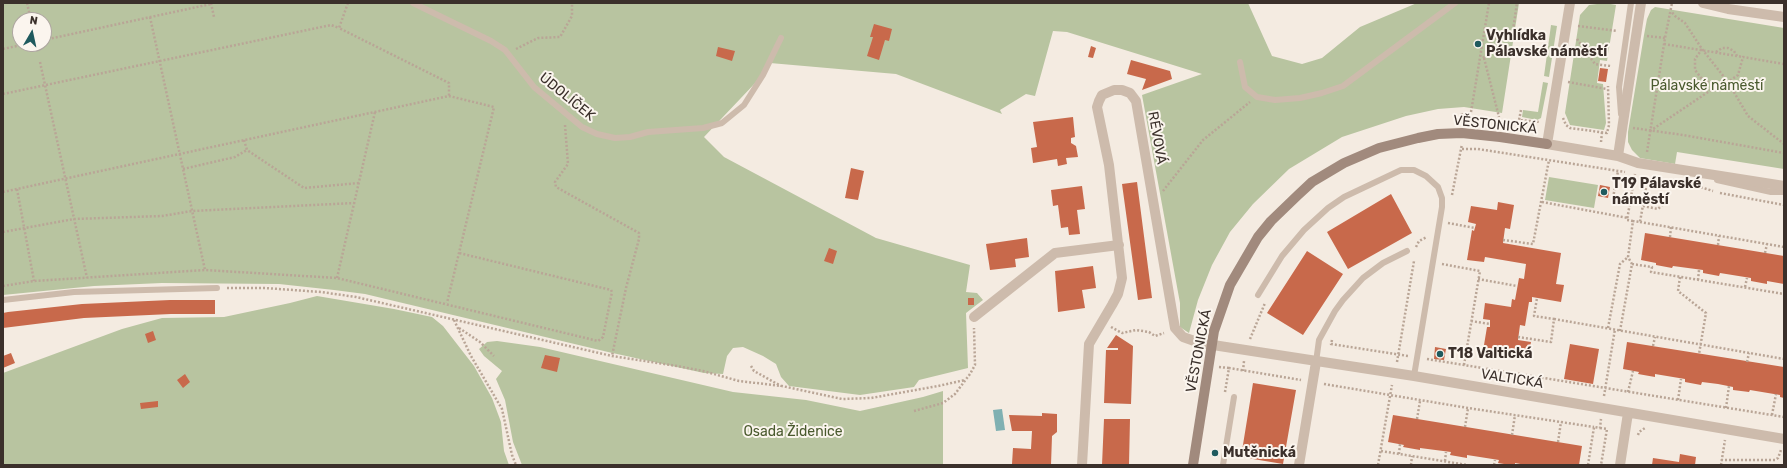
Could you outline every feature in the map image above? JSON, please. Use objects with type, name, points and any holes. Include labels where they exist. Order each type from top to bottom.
[{"type":"street","points":[[1570,3],[1547,144],[1618,156],[1638,163],[1784,186]]},
{"type":"street","points":[[1618,156],[1641,3]]},
{"type":"street","points":[[1704,3],[1728,9],[1784,17]]},
{"type":"street","name":"RÉVOVÁ","points":[[1082,465],[1087,353],[1089,344],[1118,294],[1122,278],[1109,165],[1097,107],[1099,100],[1107,92],[1122,90],[1130,93],[1136,101],[1176,329]]},
{"type":"street","name":"VĚSTONICKÁ","points":[[1193,465],[1212,345],[1223,303],[1238,268],[1258,237],[1271,220],[1298,194],[1333,169],[1373,150],[1418,138],[1438,134],[1462,133],[1547,144]]},
{"type":"street","points":[[974,317],[1055,253],[1119,245]]},
{"type":"street","points":[[1176,329],[1183,337],[1190,341],[1212,345]]},
{"type":"street","name":"VALTICKÁ","points":[[1212,345],[1414,376],[1784,439]]},
{"type":"street","points":[[1299,465],[1316,362]]},
{"type":"street","points":[[1620,465],[1628,413]]},
{"type":"lane","name":"ÚDOLÍČEK","points":[[412,3],[490,41],[505,50],[534,87],[582,127],[597,134],[615,138],[630,137],[648,132],[703,128],[722,123],[744,105],[764,75],[781,38]]},
{"type":"lane","points":[[1240,62],[1245,87],[1257,97],[1275,100],[1300,98],[1343,86],[1455,3]]},
{"type":"lane","points":[[1622,127],[1619,94],[1631,3]]},
{"type":"lane","points":[[1258,295],[1271,271],[1290,246],[1312,221],[1328,208],[1363,186],[1396,172],[1407,169],[1426,176],[1438,187],[1442,202],[1414,376]]},
{"type":"lane","points":[[1691,172],[1734,184],[1771,192],[1784,192]]},
{"type":"lane","points":[[1316,362],[1320,340],[1331,318],[1343,300],[1363,278],[1383,263],[1407,250]]},
{"type":"lane","points":[[3,300],[74,292],[217,288]]},
{"type":"lane","points":[[1223,465],[1234,397]]},
{"type":"path","points":[[339,28],[348,3]]},
{"type":"path","points":[[509,56],[515,49],[538,38],[560,36],[572,16],[572,3]]},
{"type":"path","points":[[1471,112],[1489,3]]},
{"type":"path","points":[[1491,40],[1513,30],[1517,3]]},
{"type":"path","points":[[1646,159],[1672,3]]},
{"type":"path","points":[[52,38],[211,4],[214,17]]},
{"type":"path","points":[[1671,11],[1685,23],[1702,49],[1728,82],[1748,116],[1784,144]]},
{"type":"path","points":[[150,17],[205,270]]},
{"type":"path","points":[[1574,30],[1576,20]]},
{"type":"path","points":[[3,94],[331,25],[449,83],[449,96]]},
{"type":"path","points":[[1616,38],[1618,25]]},
{"type":"path","points":[[1574,26],[1617,32]]},
{"type":"path","points":[[1480,60],[1484,58],[1490,50],[1490,33],[1485,28]]},
{"type":"path","points":[[1573,34],[1595,64],[1611,66]]},
{"type":"path","points":[[1636,34],[1665,38]]},
{"type":"path","points":[[1664,44],[1702,49],[1784,64]]},
{"type":"path","points":[[1715,52],[1722,48],[1728,48],[1734,51],[1737,56]]},
{"type":"path","points":[[1702,49],[1695,58],[1696,70],[1702,79],[1712,84],[1720,85]]},
{"type":"path","points":[[1650,131],[1720,85],[1728,82],[1738,75],[1743,57]]},
{"type":"path","points":[[1484,58],[1499,117]]},
{"type":"path","points":[[1610,72],[1612,59]]},
{"type":"path","points":[[40,62],[87,278]]},
{"type":"path","points":[[1565,89],[1567,75]]},
{"type":"path","points":[[1566,82],[1607,89]]},
{"type":"path","points":[[1563,114],[1566,125],[1570,128],[1608,133],[1608,83]]},
{"type":"path","points":[[3,192],[449,96],[494,107],[447,303]]},
{"type":"path","points":[[1154,202],[1203,140],[1257,97]]},
{"type":"path","points":[[1519,120],[1521,110]]},
{"type":"path","points":[[337,278],[375,112]]},
{"type":"path","points":[[564,112],[568,164],[554,182],[556,187],[639,233],[639,239],[626,288],[612,356]]},
{"type":"path","points":[[1609,125],[1683,135],[1784,153]]},
{"type":"path","points":[[1451,201],[1460,151],[1462,149],[1462,133]]},
{"type":"path","points":[[244,140],[247,150],[304,188],[359,183]]},
{"type":"path","points":[[1462,149],[1478,149],[1639,174]]},
{"type":"path","points":[[183,169],[235,157],[247,150]]},
{"type":"path","points":[[1503,240],[1534,244],[1549,160]]},
{"type":"path","points":[[1613,198],[1618,171]]},
{"type":"path","points":[[1628,218],[1635,174]]},
{"type":"path","points":[[1640,222],[1648,176],[1643,175]]},
{"type":"path","points":[[17,189],[34,281]]},
{"type":"path","points":[[1643,206],[1658,209],[1666,201]]},
{"type":"path","points":[[1541,202],[1628,218],[1627,220],[1784,247]]},
{"type":"path","points":[[3,232],[74,219],[162,216],[192,211],[354,203]]},
{"type":"path","points":[[1447,230],[1449,216]]},
{"type":"path","points":[[1620,331],[1632,264],[1628,257],[1633,221]]},
{"type":"path","points":[[1448,223],[1475,228]]},
{"type":"path","points":[[1670,237],[1671,227]]},
{"type":"path","points":[[1416,251],[1418,243],[1427,237],[1428,231]]},
{"type":"path","points":[[1718,245],[1719,236]]},
{"type":"path","points":[[1765,253],[1766,244]]},
{"type":"path","points":[[3,286],[34,281],[205,270],[337,278],[447,303],[598,341],[603,337],[612,292],[611,290],[459,252]]},
{"type":"path","points":[[1398,355],[1415,256]]},
{"type":"path","points":[[1442,257],[1441,264],[1480,271],[1464,365]]},
{"type":"path","points":[[1608,328],[1620,264],[1628,257]]},
{"type":"path","points":[[1653,262],[1651,272],[1784,294]]},
{"type":"path","points":[[1632,264],[1652,267]]},
{"type":"path","points":[[1698,280],[1699,270]]},
{"type":"path","points":[[1680,277],[1678,291],[1706,313],[1700,344],[1700,354]]},
{"type":"path","points":[[1745,287],[1747,278]]},
{"type":"path","points":[[1478,279],[1517,286]]},
{"type":"path","points":[[217,288],[265,288],[320,292],[388,303],[454,320],[612,356],[690,368],[739,381],[782,386],[842,399],[857,400],[965,380]]},
{"type":"path","points":[[1537,298],[1534,316],[1784,359]]},
{"type":"path","points":[[1249,343],[1265,302]]},
{"type":"path","points":[[914,411],[943,403],[955,394],[975,365],[974,317]]},
{"type":"path","points":[[1518,337],[1550,342],[1554,319]]},
{"type":"path","points":[[454,320],[468,350],[502,409],[512,455],[516,465]]},
{"type":"path","points":[[1102,321],[1122,333],[1136,330],[1149,332],[1155,336],[1176,329]]},
{"type":"path","points":[[1471,321],[1490,324]]},
{"type":"path","points":[[458,328],[480,342],[494,356]]},
{"type":"path","points":[[1603,402],[1615,330]]},
{"type":"path","points":[[1332,337],[1331,344],[1784,417]]},
{"type":"path","points":[[1653,346],[1655,337]]},
{"type":"path","points":[[1748,362],[1749,353]]},
{"type":"path","points":[[752,366],[754,371],[782,386]]},
{"type":"path","points":[[1224,397],[1229,368],[1468,408],[1607,429],[1601,465]]},
{"type":"path","points":[[1628,392],[1632,371]]},
{"type":"path","points":[[1678,400],[1681,379]]},
{"type":"path","points":[[1726,408],[1729,386]]},
{"type":"path","points":[[1378,465],[1390,394]]},
{"type":"path","points":[[1772,415],[1776,394]]},
{"type":"path","points":[[1417,419],[1420,400]]},
{"type":"path","points":[[1465,427],[1468,408]]},
{"type":"path","points":[[1512,435],[1515,415]]},
{"type":"path","points":[[1600,428],[1601,417]]},
{"type":"path","points":[[1558,442],[1562,422]]},
{"type":"path","points":[[1588,465],[1594,427]]},
{"type":"path","points":[[1637,442],[1639,432],[1649,427]]},
{"type":"path","points":[[1718,437],[1732,440]]},
{"type":"path","points":[[1721,465],[1725,439]]},
{"type":"path","points":[[1399,454],[1400,444]]},
{"type":"path","points":[[1721,460],[1775,460],[1780,455],[1781,448],[1784,448]]},
{"type":"path","points":[[1381,451],[1467,465]]},
{"type":"path","points":[[1445,462],[1446,452]]},
{"type":"path","points":[[1411,465],[1412,456]]},
{"type":"path","points":[[1494,465],[1495,460]]},
{"type":"green space","points":[[3,3],[1248,3],[1272,56],[1302,64],[1322,58],[1360,27],[1417,3],[1519,3],[1502,113],[1464,107],[1438,109],[1406,116],[1342,137],[1289,169],[1253,204],[1230,232],[1212,265],[1198,300],[1189,333],[1180,327],[1180,303],[1142,95],[1202,74],[1067,32],[1053,31],[1035,96],[1026,94],[1000,110],[1002,114],[896,74],[770,63],[759,79],[704,137],[724,157],[876,238],[970,265],[966,292],[977,293],[983,300],[966,313],[968,368],[919,380],[914,387],[860,395],[789,386],[781,377],[776,364],[743,347],[733,348],[727,356],[723,374],[704,373],[608,352],[365,294],[334,290],[279,284],[162,283],[94,286],[3,295]]},
{"type":"green space","points":[[1605,3],[1616,5],[1607,61],[1600,60],[1597,83],[1603,84],[1606,123],[1604,130],[1570,125],[1565,113],[1580,15],[1589,5]]},
{"type":"green space","name":"Pálavské náměstí","points":[[1655,7],[1784,28],[1784,169],[1677,152],[1675,164],[1640,158],[1632,150],[1628,142],[1628,132],[1647,19],[1651,10]]},
{"type":"green space","points":[[1551,25],[1557,26],[1549,77],[1544,76]]},
{"type":"green space","points":[[1543,82],[1548,83],[1541,118],[1537,120],[1522,117],[1523,110],[1538,112]]},
{"type":"green space","points":[[1549,177],[1598,185],[1594,208],[1545,200]]},
{"type":"green space","points":[[317,296],[432,317],[443,326],[474,366],[492,398],[501,422],[504,451],[509,465],[3,465],[3,373],[122,329],[162,318],[224,317]]},
{"type":"green space","name":"Osada Židenice","points":[[497,341],[540,347],[733,392],[806,400],[860,411],[943,391],[943,465],[522,465],[513,442],[505,400],[496,379],[502,371],[484,356],[479,349],[487,342]]},
{"type":"water","points":[[1002,409],[1005,430],[996,431],[993,410]]},
{"type":"building","points":[[874,24],[892,29],[889,41],[885,40],[879,60],[867,56],[873,37],[870,37]]},
{"type":"building","points":[[1091,46],[1096,48],[1093,58],[1088,57]]},
{"type":"building","points":[[718,47],[735,51],[732,61],[716,56]]},
{"type":"building","points":[[1131,60],[1170,71],[1172,79],[1142,90],[1146,79],[1127,74]]},
{"type":"building","points":[[1600,68],[1608,69],[1606,82],[1598,81]]},
{"type":"building","points":[[1073,117],[1075,137],[1071,138],[1071,143],[1076,146],[1078,157],[1066,158],[1067,164],[1058,166],[1057,159],[1033,163],[1031,148],[1037,147],[1033,122]]},
{"type":"building","points":[[851,168],[864,171],[858,200],[845,198]]},
{"type":"building","points":[[1137,182],[1152,298],[1138,300],[1122,184]]},
{"type":"building","name":"T19 Pálavské náměstí","points":[[1600,185],[1610,187],[1608,198],[1598,196]]},
{"type":"building","points":[[1082,186],[1085,209],[1077,210],[1080,234],[1069,235],[1068,227],[1061,228],[1058,205],[1053,206],[1051,190]]},
{"type":"building","points":[[1391,194],[1412,233],[1348,269],[1327,232]]},
{"type":"building","points":[[1498,202],[1514,205],[1510,229],[1505,228],[1503,243],[1561,253],[1556,284],[1564,285],[1561,302],[1532,297],[1532,302],[1529,302],[1525,326],[1520,325],[1518,340],[1531,342],[1528,359],[1499,354],[1498,359],[1482,357],[1487,327],[1490,327],[1490,320],[1483,319],[1485,303],[1511,307],[1512,299],[1515,300],[1519,278],[1524,279],[1526,264],[1485,257],[1484,262],[1467,260],[1472,230],[1474,231],[1476,224],[1468,222],[1471,206],[1497,210]]},
{"type":"building","points":[[1645,233],[1784,256],[1784,284],[1767,281],[1767,284],[1751,281],[1751,278],[1720,273],[1719,276],[1703,273],[1703,270],[1673,266],[1672,268],[1641,260]]},
{"type":"building","points":[[1027,238],[1029,257],[1015,259],[1016,267],[990,270],[986,244]]},
{"type":"building","points":[[829,248],[837,251],[833,264],[824,261]]},
{"type":"building","points":[[1307,251],[1343,274],[1303,335],[1267,313]]},
{"type":"building","points":[[1093,266],[1096,288],[1082,290],[1085,308],[1058,312],[1055,271]]},
{"type":"building","points":[[968,298],[974,298],[974,305],[968,305]]},
{"type":"building","points":[[170,300],[215,300],[215,314],[171,314],[84,318],[3,328],[3,313],[8,312],[82,304]]},
{"type":"building","points":[[153,331],[156,340],[148,343],[145,334]]},
{"type":"building","points":[[1116,335],[1133,346],[1131,404],[1104,403],[1106,350],[1118,350],[1118,348],[1107,348]]},
{"type":"building","points":[[1627,342],[1784,367],[1784,398],[1780,397],[1780,395],[1750,390],[1749,392],[1733,390],[1733,387],[1718,384],[1702,382],[1701,385],[1685,382],[1685,379],[1655,374],[1655,377],[1638,374],[1639,372],[1623,369]]},
{"type":"building","points":[[1570,344],[1599,349],[1593,384],[1564,379]]},
{"type":"building","name":"T18 Valtická","points":[[1435,347],[1446,349],[1444,360],[1434,359]]},
{"type":"building","points":[[11,353],[15,363],[3,368],[3,356]]},
{"type":"building","points":[[545,355],[560,358],[557,372],[541,368]]},
{"type":"building","points":[[185,374],[190,382],[183,388],[177,380]]},
{"type":"building","points":[[1253,383],[1296,390],[1283,464],[1241,457]]},
{"type":"building","points":[[158,401],[158,407],[141,409],[140,403]]},
{"type":"building","points":[[1042,413],[1057,414],[1057,432],[1052,436],[1051,465],[1012,464],[1013,448],[1031,449],[1032,431],[1012,431],[1009,415],[1042,416]]},
{"type":"building","points":[[1393,415],[1582,446],[1579,465],[1526,465],[1515,463],[1515,465],[1510,465],[1498,463],[1499,460],[1467,455],[1467,458],[1450,455],[1451,452],[1420,448],[1420,450],[1403,447],[1404,445],[1388,442]]},
{"type":"building","points":[[1104,419],[1130,419],[1129,465],[1102,465]]},
{"type":"building","points":[[1680,454],[1696,457],[1695,465],[1652,465],[1653,458],[1679,462]]},
{"type":"place","name":"Vyhlídka Pálavské náměstí","points":[[1478,44]]},
{"type":"place","name":"T19 Pálavské náměstí","points":[[1604,192]]},
{"type":"place","name":"T18 Valtická","points":[[1440,354]]},
{"type":"place","name":"Mutěnická","points":[[1215,453]]}]
